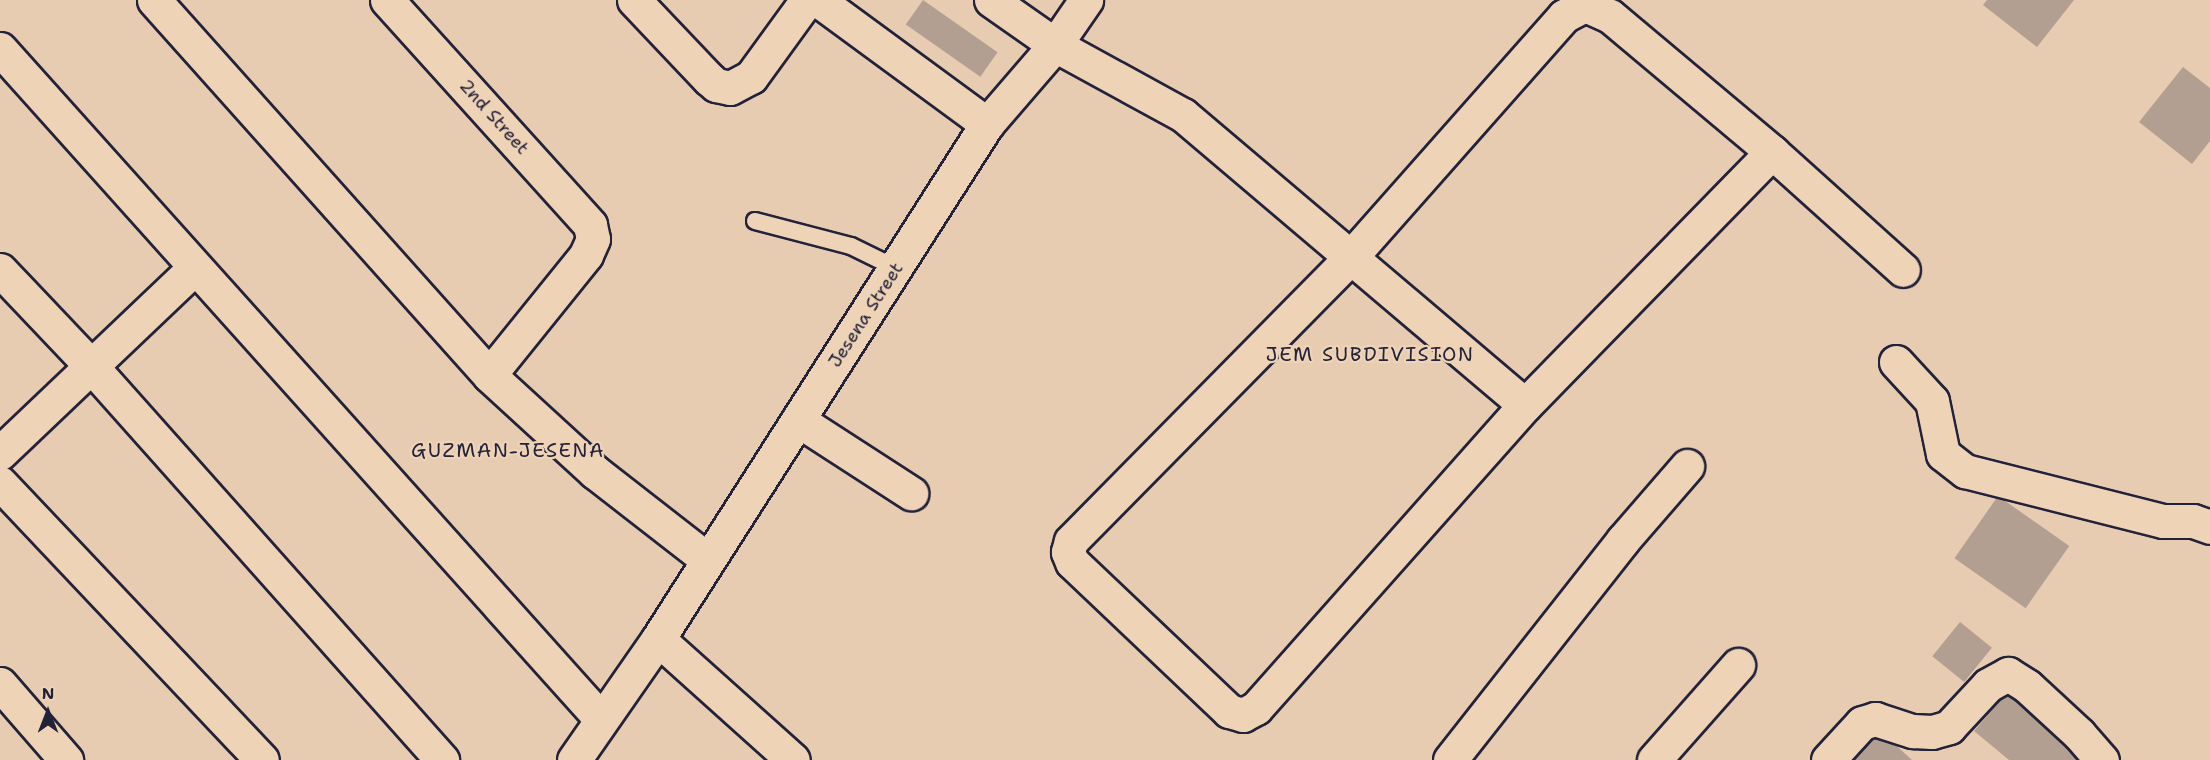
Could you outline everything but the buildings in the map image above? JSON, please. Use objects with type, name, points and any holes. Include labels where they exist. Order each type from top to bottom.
[{"type":"street","points":[[154,0],[489,375],[595,472],[708,561]]},
{"type":"street","name":"2nd Street","points":[[387,0],[590,225],[593,239],[586,255],[489,375]]},
{"type":"street","points":[[634,0],[709,79],[716,85],[730,88],[751,77],[807,0]]},
{"type":"street","points":[[818,0],[987,124]]},
{"type":"street","points":[[991,0],[1055,45],[1183,115],[1349,259],[1525,405]]},
{"type":"street","name":"Jesena Street","points":[[574,760],[658,639],[987,124],[1055,45],[1086,0]]},
{"type":"street","points":[[1772,152],[1525,405],[1256,708],[1242,714],[1229,711],[1072,562],[1068,552],[1071,541],[1349,259],[1564,16],[1585,6],[1610,15],[1772,152],[1903,270]]},
{"type":"street","points":[[0,49],[194,268],[601,719]]},
{"type":"street","points":[[0,453],[194,268]]},
{"type":"street","points":[[0,270],[91,366],[442,760]]},
{"type":"street","points":[[1896,362],[1932,401],[1943,454],[1965,471],[2163,521],[2193,521],[2210,527]]},
{"type":"street","points":[[798,420],[911,493]]},
{"type":"street","points":[[1459,757],[1623,540],[1687,465]]},
{"type":"street","points":[[0,483],[262,760]]},
{"type":"street","points":[[658,639],[793,760]]},
{"type":"street","points":[[1653,760],[1738,665]]},
{"type":"street","points":[[1828,760],[1862,723],[1868,721],[1889,722],[1913,731],[1932,732],[1949,727],[1988,685],[2008,674],[2036,693],[2079,734],[2102,760]]},
{"type":"street","points":[[0,684],[66,760]]},
{"type":"lane","points":[[755,221],[851,246],[896,268]]},
{"type":"district","name":"JEM SUBDIVISION","points":[[1370,354]]},
{"type":"district","name":"GUZMAN-JESENA","points":[[508,450]]}]
